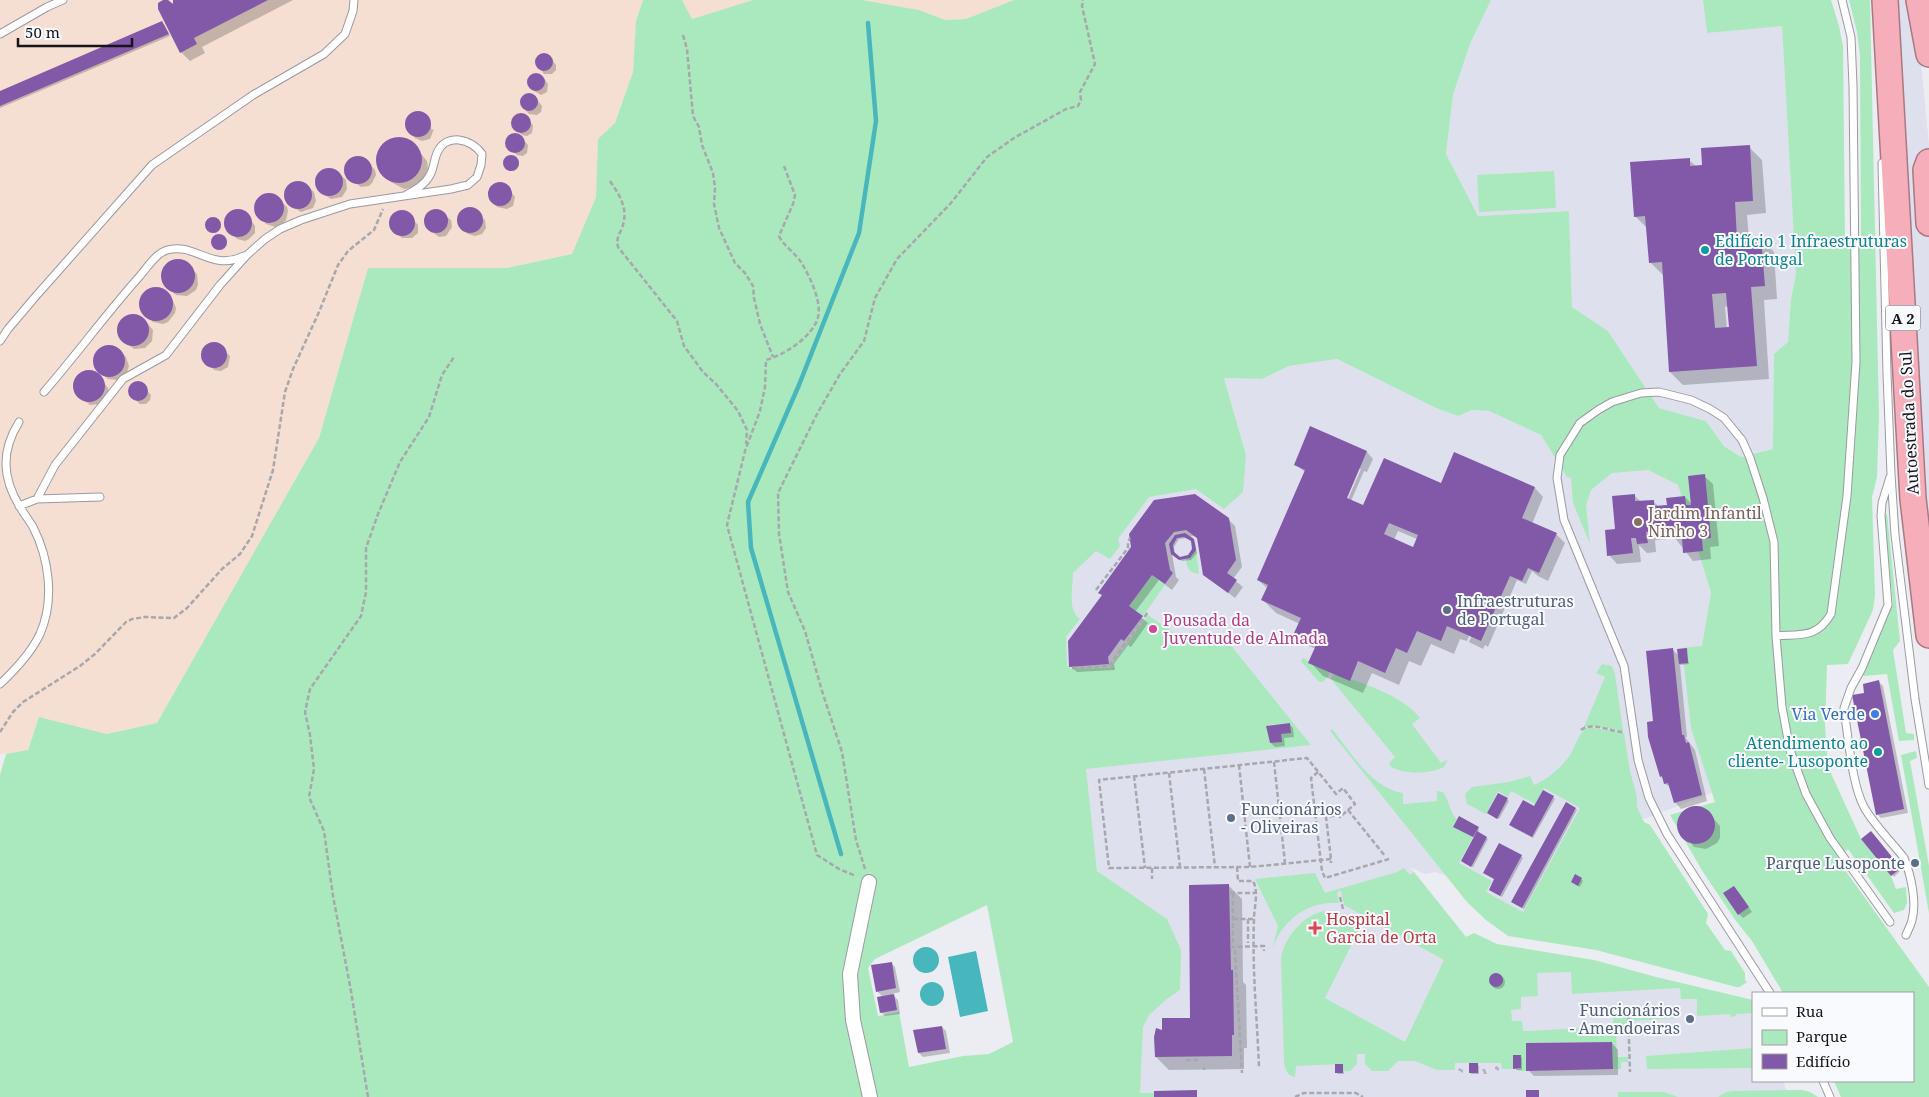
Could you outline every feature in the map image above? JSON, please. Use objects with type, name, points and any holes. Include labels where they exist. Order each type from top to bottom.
[{"type":"highway","name":"Autoestrada do Sul","points":[[1885,0],[1913,499],[1929,635]]},
{"type":"highway","points":[[1920,0],[1929,54]]},
{"type":"highway","points":[[1929,162],[1926,170],[1929,223]]},
{"type":"street","points":[[869,882],[850,974],[853,1020],[870,1097]]},
{"type":"lane","points":[[0,34],[63,0]]},
{"type":"lane","points":[[0,341],[36,296],[152,165],[253,96],[324,54],[345,34],[353,11],[354,0]]},
{"type":"lane","points":[[1776,636],[1812,632],[1824,626],[1832,614],[1847,496],[1856,362],[1853,86],[1851,37],[1842,0]]},
{"type":"lane","points":[[1883,116],[1885,0]]},
{"type":"lane","points":[[1920,0],[1929,7]]},
{"type":"lane","points":[[37,499],[55,465],[123,380],[166,355],[220,285],[247,255],[280,229],[350,204],[451,190],[468,185],[477,177],[482,154],[470,142],[462,139],[452,140],[443,144],[437,153],[430,175],[421,187],[406,196]]},
{"type":"lane","points":[[1882,154],[1891,474],[1899,564],[1915,699],[1929,785]]},
{"type":"lane","points":[[44,392],[113,306],[157,256],[167,250],[191,251],[223,262],[235,261],[247,255]]},
{"type":"lane","points":[[1769,992],[1666,834],[1649,798],[1638,760],[1624,666],[1564,520],[1557,478],[1560,455],[1580,423],[1612,402],[1641,393],[1659,392],[1691,400],[1724,418],[1742,440],[1763,498],[1774,542],[1776,636],[1782,707],[1788,741],[1806,794],[1830,838],[1890,922]]},
{"type":"lane","points":[[0,684],[14,671],[40,633],[49,592],[47,568],[40,543],[32,524],[19,506],[11,489],[6,470],[5,454],[9,440],[19,422]]},
{"type":"lane","points":[[1891,474],[1885,490],[1881,516],[1888,605],[1844,708],[1856,785],[1862,804],[1904,858],[1907,866],[1913,908],[1912,920],[1906,935]]},
{"type":"lane","points":[[19,506],[37,499],[100,497]]},
{"type":"lane","points":[[1823,1082],[1830,1097]]},
{"type":"path","points":[[869,882],[856,840],[842,752],[805,631],[788,592],[779,534],[778,493],[817,414],[840,374],[864,341],[875,298],[897,259],[951,203],[986,157],[1014,138],[1066,109],[1078,106],[1082,100],[1080,92],[1095,64],[1082,6],[1083,0]]},
{"type":"path","points":[[683,35],[687,50],[693,116],[699,127],[702,145],[713,173],[715,188],[714,204],[718,228],[735,263],[745,273],[753,286],[760,324],[773,358]]},
{"type":"path","points":[[784,166],[795,196],[779,236],[802,264],[810,278],[817,297],[818,317],[801,341],[773,358],[766,360],[764,395],[745,451],[727,525],[818,855],[839,869],[869,882]]},
{"type":"path","points":[[610,181],[622,199],[624,207],[624,219],[617,238],[618,247],[677,321],[684,346],[703,372],[716,384],[738,411],[747,430],[745,451]]},
{"type":"path","points":[[0,732],[13,712],[23,702],[80,666],[95,654],[126,622],[132,618],[174,618],[187,608],[222,569],[240,554],[252,536],[273,470],[285,392],[293,369],[338,265],[348,250],[374,230],[380,218],[385,198]]},
{"type":"path","points":[[368,1097],[333,896],[324,832],[309,797],[314,769],[305,712],[310,689],[361,616],[366,592],[366,548],[378,514],[400,462],[429,417],[442,375],[454,357]]},
{"type":"path","points":[[1096,590],[1128,548],[1130,538]]},
{"type":"path","points":[[1072,668],[1110,666],[1148,612]]},
{"type":"path","points":[[1581,730],[1593,726],[1625,732]]},
{"type":"path","points":[[1307,758],[1336,794],[1343,788],[1355,804],[1340,817],[1339,815],[1326,817],[1331,861],[1320,860],[1250,867],[1109,868],[1099,780],[1274,762],[1307,758]]},
{"type":"path","points":[[1274,762],[1285,863]]},
{"type":"path","points":[[1239,765],[1250,867]]},
{"type":"path","points":[[1204,769],[1215,867]]},
{"type":"path","points":[[1318,772],[1311,778],[1320,860],[1325,878],[1390,859]]},
{"type":"path","points":[[1169,773],[1180,867]]},
{"type":"path","points":[[1134,776],[1144,868]]},
{"type":"path","points":[[1348,810],[1385,856]]},
{"type":"path","points":[[1237,867],[1238,881],[1253,881],[1256,886],[1254,995],[1259,1067]]},
{"type":"path","points":[[1152,868],[1152,879]]},
{"type":"path","points":[[1242,1072],[1231,893],[1255,893]]},
{"type":"path","points":[[1340,896],[1343,909]]},
{"type":"path","points":[[1233,919],[1254,919]]},
{"type":"path","points":[[1248,919],[1248,943]]},
{"type":"path","points":[[1233,948],[1264,946],[1264,951]]},
{"type":"path","points":[[1628,1009],[1630,1072]]},
{"type":"path","points":[[1186,1060],[1197,1060],[1197,1057]]},
{"type":"path","points":[[1295,1097],[1304,1093],[1356,1093],[1363,1097]]},
{"type":"shaded area","points":[[0,0],[643,0],[636,21],[633,72],[615,123],[598,139],[596,197],[572,254],[507,268],[368,268],[319,438],[157,723],[107,734],[39,717],[27,751],[0,754]]},
{"type":"shaded area","points":[[682,0],[753,0],[692,19]]},
{"type":"shaded area","points":[[862,0],[1014,0],[966,19],[945,20],[919,10]]},
{"type":"shaded area","points":[[1491,0],[1703,0],[1707,33],[1782,25],[1796,274],[1791,299],[1788,343],[1773,449],[1741,457],[1724,446],[1706,421],[1659,408],[1608,331],[1572,307],[1569,211],[1478,216],[1446,154],[1453,95],[1470,44]]},
{"type":"shaded area","points":[[1872,0],[1915,0],[1929,145],[1929,576],[1915,413]]},
{"type":"shaded area","points":[[1337,359],[1436,408],[1458,416],[1472,410],[1489,411],[1541,435],[1567,477],[1628,459],[1678,485],[1711,593],[1693,713],[1719,790],[1634,823],[1586,805],[1524,916],[1460,880],[1435,872],[1425,874],[1410,867],[1466,937],[1472,941],[1634,973],[1752,1008],[1752,1082],[1783,1082],[1789,1097],[1092,1097],[1111,881],[1097,871],[1085,769],[1055,644],[1065,569],[1131,497],[1246,455],[1224,378],[1262,379],[1289,366]]},
{"type":"green space","points":[[643,0],[682,0],[692,19],[753,0],[862,0],[919,10],[945,20],[966,19],[1014,0],[1491,0],[1470,44],[1453,95],[1446,154],[1478,216],[1569,211],[1572,307],[1608,331],[1659,408],[1706,421],[1724,446],[1741,457],[1773,449],[1774,354],[1788,342],[1791,299],[1796,274],[1782,26],[1707,33],[1703,0],[1831,0],[1843,46],[1845,242],[1861,242],[1860,56],[1857,32],[1849,0],[1870,0],[1879,416],[1877,477],[1872,497],[1875,595],[1873,610],[1848,664],[1827,665],[1825,727],[1828,767],[1861,839],[1891,876],[1896,889],[1906,887],[1907,903],[1904,910],[1894,913],[1848,849],[1837,859],[1929,987],[1929,1097],[1841,1097],[1834,1082],[1914,1082],[1914,992],[1782,992],[1752,941],[1703,872],[1670,815],[1715,802],[1691,728],[1682,648],[1702,646],[1711,593],[1678,485],[1648,470],[1612,473],[1591,490],[1586,505],[1590,544],[1573,503],[1571,478],[1567,477],[1541,435],[1489,411],[1472,410],[1458,416],[1436,408],[1337,359],[1289,366],[1262,379],[1224,378],[1246,455],[1243,492],[1224,509],[1196,489],[1149,497],[1118,539],[1120,546],[1110,559],[1096,551],[1073,573],[1072,604],[1073,610],[1080,619],[1066,637],[1067,665],[1071,669],[1110,668],[1148,615],[1190,644],[1225,638],[1311,745],[1086,769],[1097,871],[1167,919],[1181,950],[1180,990],[1149,1015],[1143,1027],[1140,1093],[1154,1093],[1154,1097],[0,1097],[0,775],[6,754],[28,750],[39,717],[107,734],[157,723],[319,438],[368,268],[507,268],[572,254],[596,197],[598,139],[615,123],[633,72],[636,21]],"holes":[[[1290,723],[1291,733],[1281,734],[1281,742],[1270,743],[1266,727],[1268,725]],[[987,905],[1013,1042],[989,1054],[963,1056],[909,1067],[899,1012],[878,1016],[868,968],[875,959]]]},
{"type":"green space","points":[[1554,171],[1556,208],[1479,212],[1477,175]]},
{"type":"green space","points":[[1887,514],[1900,641],[1893,650],[1906,733],[1914,734],[1914,740],[1899,741],[1887,674],[1864,676],[1862,673],[1893,604],[1884,516]]},
{"type":"green space","points":[[1196,550],[1199,574],[1191,572],[1187,566],[1186,559],[1190,558]]},
{"type":"green space","points":[[1152,575],[1165,585],[1143,616],[1129,606]]},
{"type":"green space","points":[[1303,658],[1330,672],[1327,678],[1322,682],[1318,681],[1301,661]]},
{"type":"green space","points":[[1602,664],[1612,666],[1615,674],[1623,731],[1593,726],[1584,727],[1605,677],[1596,673]]},
{"type":"green space","points":[[1333,674],[1380,690],[1412,710],[1420,718],[1412,724],[1441,763],[1448,759],[1444,767],[1417,773],[1402,771],[1390,766],[1389,763],[1395,757],[1331,679]]},
{"type":"green space","points":[[1589,727],[1624,733],[1630,771],[1637,797],[1637,807],[1644,822],[1650,825],[1708,914],[1706,923],[1725,950],[1731,951],[1745,973],[1745,980],[1747,982],[1740,987],[1596,950],[1508,936],[1486,920],[1467,902],[1330,731],[1332,729],[1372,777],[1382,785],[1403,793],[1403,804],[1437,801],[1437,791],[1443,792],[1457,819],[1454,827],[1473,837],[1459,863],[1492,881],[1486,892],[1523,912],[1580,808],[1544,788],[1535,804],[1511,791],[1508,797],[1498,791],[1486,814],[1467,804],[1465,794],[1472,787],[1509,782],[1530,776],[1534,785],[1539,783],[1563,764],[1580,735]]},
{"type":"green space","points":[[1916,751],[1917,758],[1910,761],[1929,866],[1929,913],[1901,755]]},
{"type":"green space","points":[[1404,868],[1410,875],[1414,872],[1466,937],[1474,933],[1497,944],[1594,960],[1752,1000],[1752,1013],[1736,1014],[1736,1016],[1730,1017],[1730,1014],[1697,1016],[1697,999],[1681,999],[1680,988],[1572,994],[1571,972],[1537,973],[1538,996],[1521,997],[1521,1009],[1511,1010],[1512,1021],[1522,1021],[1523,1031],[1528,1031],[1613,1026],[1613,1016],[1627,1015],[1627,1032],[1616,1033],[1617,1057],[1628,1057],[1628,1062],[1621,1062],[1621,1069],[1613,1069],[1612,1042],[1526,1043],[1526,1071],[1518,1071],[1521,1068],[1521,1055],[1513,1055],[1513,1069],[1502,1069],[1501,1063],[1455,1063],[1455,1070],[1437,1070],[1415,1061],[1398,1061],[1388,1071],[1372,1071],[1365,1064],[1365,1054],[1357,1054],[1357,1064],[1350,1071],[1343,1071],[1343,1064],[1296,1066],[1295,1077],[1288,1074],[1284,1062],[1281,959],[1287,941],[1293,932],[1309,917],[1327,911],[1337,912],[1361,926],[1325,998],[1405,1042],[1444,960],[1344,905],[1341,891],[1337,892],[1339,903],[1316,905],[1297,915],[1282,931],[1272,951],[1278,926],[1255,879],[1315,873],[1325,893],[1397,872]]},
{"type":"green space","points":[[1673,1013],[1675,1018],[1631,1021],[1630,1015]]},
{"type":"green space","points":[[1752,1048],[1752,1068],[1647,1069],[1646,1056]]},
{"type":"green space","points":[[1802,1090],[1818,1097],[1718,1097],[1732,1091]]},
{"type":"green space","points":[[1618,1092],[1664,1092],[1678,1097],[1618,1097]]},
{"type":"water","points":[[926,947],[935,951],[939,960],[935,969],[926,973],[917,969],[913,960],[917,951]]},
{"type":"water","points":[[976,951],[988,1011],[960,1017],[948,957]]},
{"type":"water","points":[[932,982],[937,983],[943,989],[943,999],[937,1005],[932,1006],[927,1005],[921,999],[920,994],[921,989],[927,983]]},
{"type":"building","points":[[168,0],[173,4],[173,0],[268,0],[194,38],[197,44],[180,53],[158,9],[158,3]]},
{"type":"building","points":[[162,21],[169,34],[0,106],[0,91]]},
{"type":"building","points":[[540,53],[548,53],[553,58],[551,69],[540,71],[535,66],[535,58]]},
{"type":"building","points":[[532,73],[540,73],[545,78],[543,89],[532,91],[527,86],[527,78]]},
{"type":"building","points":[[525,93],[533,93],[538,98],[536,109],[525,111],[520,106],[520,98]]},
{"type":"building","points":[[418,111],[427,115],[431,124],[427,133],[418,137],[409,133],[405,124],[409,115]]},
{"type":"building","points":[[521,113],[528,116],[531,123],[528,130],[521,133],[514,130],[511,123],[514,116]]},
{"type":"building","points":[[515,133],[522,136],[525,143],[522,150],[515,153],[508,150],[505,143],[508,136]]},
{"type":"building","points":[[399,137],[412,141],[418,147],[422,160],[418,173],[412,179],[399,183],[386,179],[380,173],[376,160],[380,147],[386,141]]},
{"type":"building","name":"Edifício 1 Infraestruturas de Portugal","points":[[1750,145],[1753,201],[1735,202],[1737,239],[1761,237],[1765,286],[1751,287],[1757,366],[1669,372],[1662,262],[1649,263],[1645,216],[1634,217],[1630,162],[1690,158],[1690,166],[1702,165],[1701,148]],"holes":[[[1726,293],[1729,327],[1715,328],[1712,294]]]},
{"type":"building","points":[[511,155],[517,157],[519,163],[517,169],[511,171],[505,169],[503,163],[505,157]]},
{"type":"building","points":[[358,156],[368,160],[372,170],[368,180],[358,184],[348,180],[344,170],[348,160]]},
{"type":"building","points":[[329,168],[339,172],[343,182],[339,192],[329,196],[319,192],[315,182],[319,172]]},
{"type":"building","points":[[298,181],[308,185],[312,195],[308,205],[298,209],[288,205],[284,195],[288,185]]},
{"type":"building","points":[[500,182],[508,186],[512,194],[508,202],[500,206],[492,202],[488,194],[492,186]]},
{"type":"building","points":[[269,193],[280,197],[284,208],[280,219],[269,223],[258,219],[254,208],[258,197]]},
{"type":"building","points":[[470,207],[479,211],[483,220],[479,229],[470,233],[461,229],[457,220],[461,211]]},
{"type":"building","points":[[238,209],[248,213],[252,223],[248,233],[238,237],[228,233],[224,223],[228,213]]},
{"type":"building","points":[[431,209],[441,209],[448,216],[448,226],[441,233],[431,233],[424,226],[424,216]]},
{"type":"building","points":[[402,210],[411,214],[415,223],[411,232],[402,236],[393,232],[389,223],[393,214]]},
{"type":"building","points":[[213,217],[219,219],[221,225],[219,231],[213,233],[207,231],[205,225],[207,219]]},
{"type":"building","points":[[219,234],[227,242],[219,250],[211,242]]},
{"type":"building","points":[[178,259],[185,260],[190,264],[194,269],[194,283],[190,288],[185,292],[178,293],[171,292],[166,288],[162,283],[161,276],[162,269],[166,264],[171,260]]},
{"type":"building","points":[[156,287],[168,292],[173,304],[168,316],[156,321],[144,316],[139,304],[144,292]]},
{"type":"building","points":[[133,314],[139,315],[144,319],[148,324],[148,336],[144,341],[139,345],[133,346],[127,345],[122,341],[118,336],[117,330],[118,324],[122,319],[127,315]]},
{"type":"building","points":[[214,342],[223,346],[227,355],[223,364],[214,368],[205,364],[201,355],[205,346]]},
{"type":"building","points":[[109,345],[115,346],[120,350],[124,355],[124,367],[120,372],[115,376],[109,377],[103,376],[98,372],[94,367],[93,361],[94,355],[98,350],[103,346]]},
{"type":"building","points":[[89,370],[100,375],[105,386],[100,397],[89,402],[78,397],[73,386],[78,375]]},
{"type":"building","points":[[138,381],[145,384],[148,391],[145,398],[138,401],[131,398],[128,391],[131,384]]},
{"type":"building","points":[[1310,426],[1367,451],[1347,498],[1363,505],[1384,458],[1441,483],[1454,452],[1535,487],[1522,518],[1557,533],[1539,573],[1528,568],[1522,581],[1510,576],[1481,641],[1447,626],[1441,641],[1417,631],[1407,653],[1396,648],[1385,673],[1358,661],[1350,681],[1308,663],[1317,643],[1294,633],[1301,618],[1261,600],[1268,585],[1257,580],[1305,470],[1294,465]],"holes":[[[1389,523],[1418,535],[1413,547],[1384,534]]]},
{"type":"building","points":[[1705,474],[1711,538],[1702,539],[1703,551],[1683,553],[1682,537],[1673,538],[1672,529],[1646,532],[1648,543],[1637,544],[1636,538],[1631,538],[1633,553],[1607,556],[1605,530],[1615,529],[1612,496],[1635,494],[1635,501],[1654,500],[1654,506],[1667,505],[1666,498],[1685,496],[1686,505],[1691,505],[1688,476]]},
{"type":"building","points":[[1195,494],[1229,518],[1236,560],[1227,573],[1237,580],[1228,593],[1203,575],[1197,538],[1186,530],[1174,532],[1165,543],[1170,570],[1173,573],[1165,584],[1152,575],[1129,606],[1143,616],[1124,641],[1121,639],[1108,657],[1109,664],[1069,667],[1068,641],[1102,595],[1098,593],[1131,547],[1129,534],[1154,500]]},
{"type":"building","points":[[1185,533],[1194,539],[1196,550],[1190,558],[1179,560],[1171,554],[1169,544],[1175,535]],"holes":[[[1184,537],[1191,541],[1192,549],[1188,555],[1180,557],[1174,552],[1173,545],[1177,538]]]},
{"type":"building","points":[[1673,648],[1682,735],[1684,735],[1686,743],[1689,742],[1702,795],[1674,803],[1668,783],[1664,784],[1662,776],[1660,777],[1648,737],[1647,722],[1653,721],[1646,651]]},
{"type":"building","points":[[1687,648],[1688,663],[1679,664],[1677,649]]},
{"type":"building","name":"Atendimento ao cliente- Lusoponte","points":[[1879,680],[1904,809],[1876,815],[1852,695],[1864,693],[1863,684]]},
{"type":"building","points":[[1290,723],[1291,733],[1281,734],[1282,742],[1270,743],[1266,726]]},
{"type":"building","points":[[1543,790],[1554,796],[1532,837],[1509,825],[1523,800],[1534,806]]},
{"type":"building","points":[[1498,793],[1508,798],[1497,819],[1487,813]]},
{"type":"building","points":[[1566,802],[1576,808],[1522,908],[1511,902]]},
{"type":"building","points":[[1696,806],[1709,812],[1715,825],[1709,838],[1696,844],[1683,838],[1677,825],[1683,812]]},
{"type":"building","points":[[1459,816],[1479,827],[1473,837],[1453,827]]},
{"type":"building","points":[[1477,831],[1487,837],[1471,867],[1461,861]]},
{"type":"building","points":[[1871,831],[1901,868],[1891,876],[1861,839]]},
{"type":"building","points":[[1499,843],[1522,855],[1500,896],[1489,890],[1494,879],[1483,873]]},
{"type":"building","points":[[1575,874],[1582,878],[1578,886],[1571,882]]},
{"type":"building","points":[[1229,884],[1231,970],[1233,970],[1234,1035],[1232,1035],[1232,1056],[1155,1057],[1154,1037],[1156,1028],[1162,1030],[1162,1018],[1190,1018],[1189,885]]},
{"type":"building","points":[[1734,886],[1749,907],[1738,915],[1723,893]]},
{"type":"building","points":[[892,962],[896,988],[876,992],[871,965]]},
{"type":"building","points":[[1493,973],[1499,973],[1503,980],[1499,987],[1493,987],[1489,983],[1489,977]]},
{"type":"building","points":[[894,994],[897,1010],[880,1013],[877,997]]},
{"type":"building","points":[[942,1026],[946,1049],[918,1053],[913,1030]]},
{"type":"building","points":[[1612,1042],[1613,1069],[1526,1071],[1526,1043]]},
{"type":"building","points":[[1513,1055],[1521,1055],[1521,1068],[1513,1069]]},
{"type":"building","points":[[1469,1063],[1478,1063],[1478,1073],[1469,1073]]},
{"type":"building","points":[[1335,1064],[1343,1064],[1343,1073],[1335,1073]]},
{"type":"building","points":[[1197,1090],[1197,1097],[1154,1097],[1154,1091]]},
{"type":"building","points":[[1526,1090],[1539,1090],[1539,1097],[1526,1097]]},
{"type":"waterway","points":[[841,854],[751,548],[748,502],[799,385],[859,233],[876,121],[868,23]]},
{"type":"place","name":"Edifício 1 Infraestruturas de Portugal","points":[[1705,250]]},
{"type":"place","name":"Jardim Infantil Ninho 3","points":[[1638,522]]},
{"type":"place","name":"Infraestruturas de Portugal","points":[[1447,610]]},
{"type":"place","name":"Pousada da Juventude de Almada","points":[[1153,629]]},
{"type":"place","name":"Via Verde","points":[[1875,714]]},
{"type":"place","name":"Atendimento ao cliente- Lusoponte","points":[[1878,752]]},
{"type":"place","name":"Funcionários - Oliveiras","points":[[1231,818]]},
{"type":"place","name":"Parque Lusoponte","points":[[1915,863]]},
{"type":"place","name":"Hospital Garcia de Orta","points":[[1315,928]]},
{"type":"place","name":"Funcionários - Amendoeiras","points":[[1690,1019]]}]
